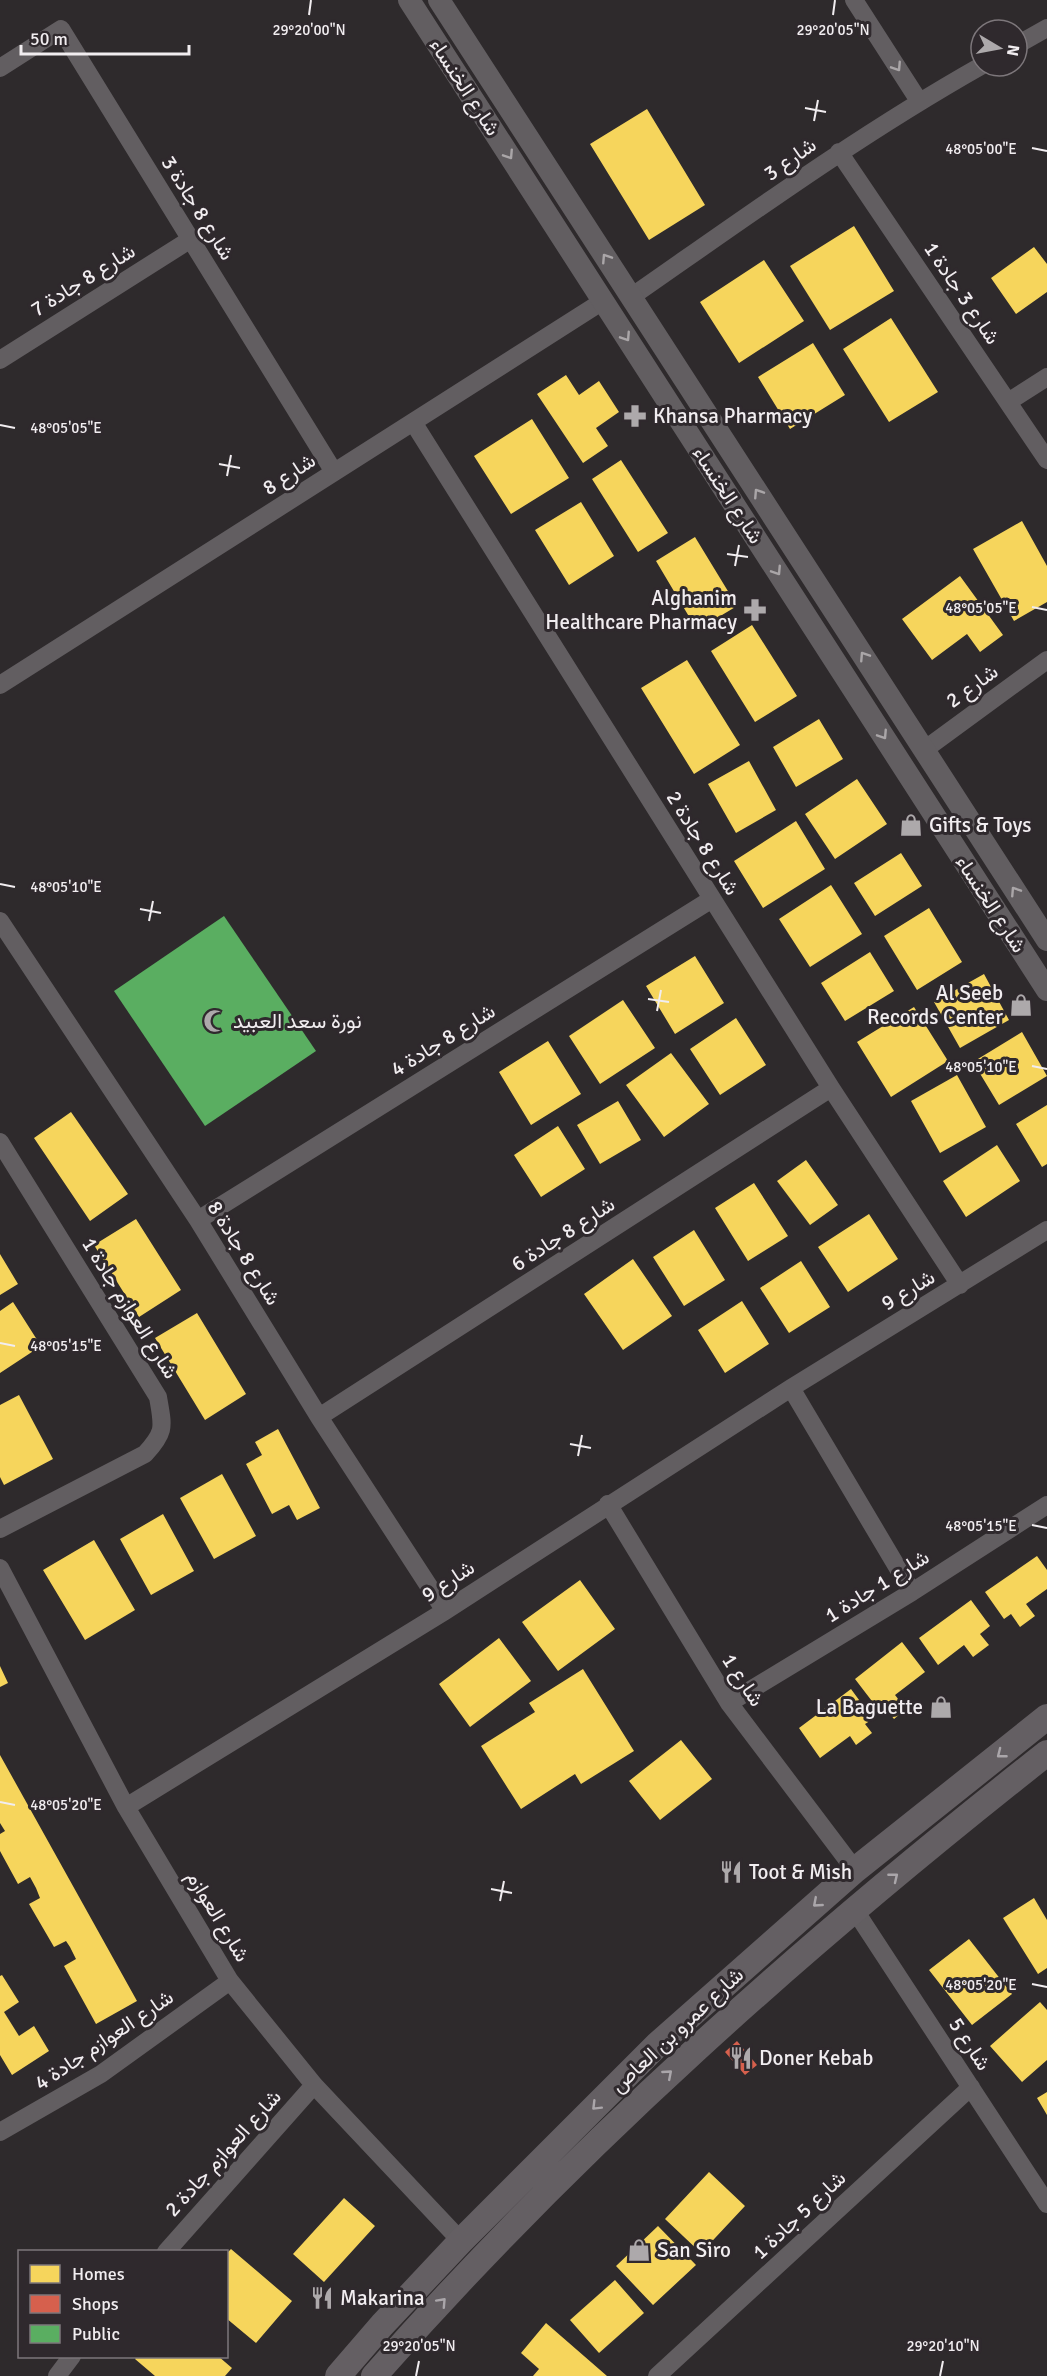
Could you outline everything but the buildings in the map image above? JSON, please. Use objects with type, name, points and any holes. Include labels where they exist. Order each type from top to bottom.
[{"type":"main road","name":"شارع عمرو بن العاص","points":[[338,2376],[382,2325],[461,2241],[658,2044],[855,1870],[1047,1717]]},
{"type":"main road","name":"شارع عمرو بن العاص","points":[[374,2376],[516,2224],[645,2095],[854,1909],[1047,1753]]},
{"type":"street","name":"شارع الخنساء","points":[[409,0],[1047,990]]},
{"type":"street","name":"شارع الخنساء","points":[[439,0],[1047,940]]},
{"type":"street","points":[[854,0],[919,101]]},
{"type":"street","points":[[1029,38],[1047,28]]},
{"type":"street","name":"شارع 8 جادة 3","points":[[0,68],[61,29],[334,472]]},
{"type":"street","name":"شارع 3","points":[[632,297],[839,152],[919,101],[969,73]]},
{"type":"street","name":"شارع 3 جادة 1","points":[[839,152],[1047,460]]},
{"type":"street","name":"شارع 8 جادة 7","points":[[0,360],[191,239]]},
{"type":"street","name":"شارع 8","points":[[0,686],[603,301]]},
{"type":"street","points":[[1008,402],[1047,377]]},
{"type":"street","name":"شارع 8 جادة 2","points":[[413,422],[831,1088],[960,1285]]},
{"type":"street","name":"شارع 2","points":[[924,750],[1047,660]]},
{"type":"street","name":"شارع 8 جادة 4","points":[[198,1220],[712,899]]},
{"type":"street","name":"شارع 8 جادة 8","points":[[0,921],[198,1220],[319,1417],[445,1611]]},
{"type":"street","name":"شارع 8 جادة 6","points":[[319,1417],[831,1088]]},
{"type":"street","name":"شارع العوازم جادة 1","points":[[0,1142],[158,1397],[163,1425],[159,1439],[145,1454],[0,1530]]},
{"type":"street","name":"شارع 9","points":[[126,1807],[445,1611],[791,1388],[1047,1230]]},
{"type":"street","points":[[791,1388],[912,1592]]},
{"type":"street","name":"شارع 1","points":[[608,1504],[729,1703],[855,1870]]},
{"type":"street","name":"شارع 1 جادة 1","points":[[729,1703],[912,1592],[1047,1505]]},
{"type":"street","name":"شارع العوازم","points":[[0,1568],[126,1807],[230,1981],[314,2085],[461,2241]]},
{"type":"street","name":"شارع 5","points":[[854,1909],[1047,2204]]},
{"type":"street","name":"شارع العوازم جادة 4","points":[[0,2132],[101,2074],[230,1981]]},
{"type":"street","name":"شارع العوازم جادة 2","points":[[168,2250],[314,2085]]},
{"type":"street","name":"شارع 5 جادة 1","points":[[657,2376],[971,2087]]},
{"type":"street","points":[[57,2376],[70,2358]]},
{"type":"place","name":"Khansa Pharmacy","points":[[635,416]]},
{"type":"place","name":"Alghanim Healthcare Pharmacy","points":[[755,610]]},
{"type":"place","name":"Gifts & Toys","points":[[911,825]]},
{"type":"place","name":"Al Seeb Records Center","points":[[1021,1005]]},
{"type":"place","name":"نورة سعد العبيد","points":[[215,1021]]},
{"type":"place","name":"La Baguette","points":[[941,1707]]},
{"type":"place","name":"Toot & Mish","points":[[731,1872]]},
{"type":"place","name":"Doner Kebab","points":[[741,2058]]},
{"type":"place","name":"San Siro","points":[[639,2250]]},
{"type":"place","name":"Makarina","points":[[322,2298]]}]
